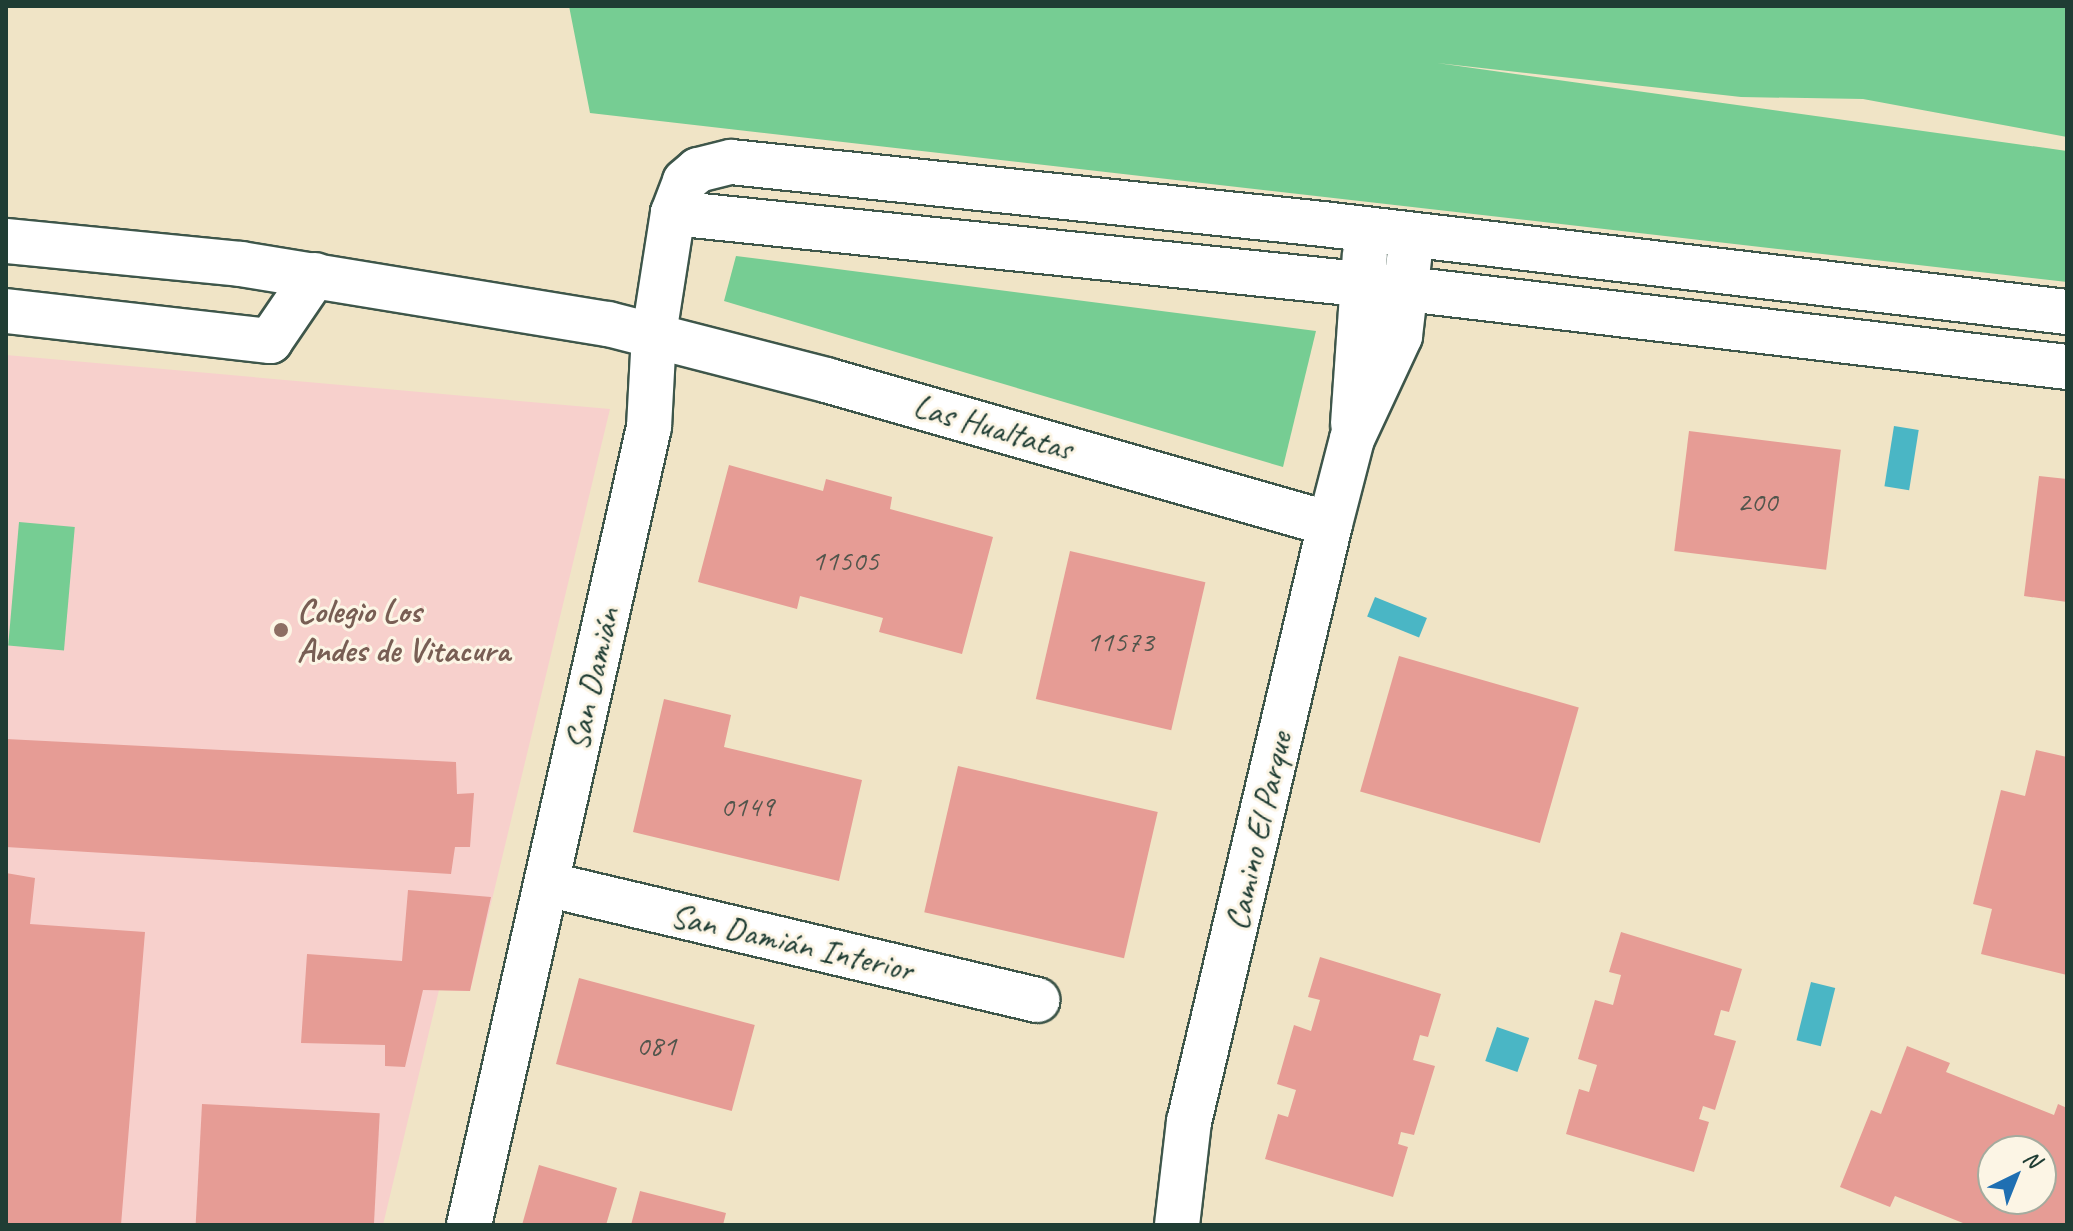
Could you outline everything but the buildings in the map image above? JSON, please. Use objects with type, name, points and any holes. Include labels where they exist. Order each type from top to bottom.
[{"type":"street","name":"San Damián","points":[[469,1225],[649,427],[654,334],[673,213],[685,181],[706,167],[731,162],[1368,229]]},
{"type":"street","points":[[673,213],[1362,284],[2067,367]]},
{"type":"street","points":[[1368,229],[2067,312]]},
{"type":"street","name":"Camino El Parque","points":[[1177,1225],[1189,1122],[1352,439],[1368,229]]},
{"type":"street","name":"Camino El Parque","points":[[1352,439],[1396,350],[1407,289],[1411,235]]},
{"type":"street","name":"Las Hualtatas","points":[[6,241],[315,275],[654,334],[1330,524]]},
{"type":"street","points":[[6,311],[270,341],[315,275]]},
{"type":"street","name":"San Damián Interior","points":[[546,884],[1037,1000]]},
{"type":"shaded area","name":"Colegio Los Andes de Vitacura","points":[[6,355],[610,409],[470,991],[439,990],[383,1225],[6,1225]]},
{"type":"green space","points":[[569,6],[2067,6],[2067,137],[1863,99],[1741,97],[1437,63],[2067,151],[2067,282],[590,113]]},
{"type":"green space","points":[[736,256],[1316,331],[1283,467],[724,301]]},
{"type":"green space","points":[[19,522],[75,527],[64,650],[8,646]]},
{"type":"water","points":[[1894,426],[1919,430],[1909,490],[1884,486]]},
{"type":"water","points":[[1375,597],[1427,618],[1419,637],[1367,616]]},
{"type":"water","points":[[1811,982],[1835,988],[1821,1046],[1796,1040]]},
{"type":"water","points":[[1497,1027],[1529,1038],[1517,1072],[1485,1061]]},
{"type":"place","name":"Colegio Los Andes de Vitacura","points":[[281,630]]}]
